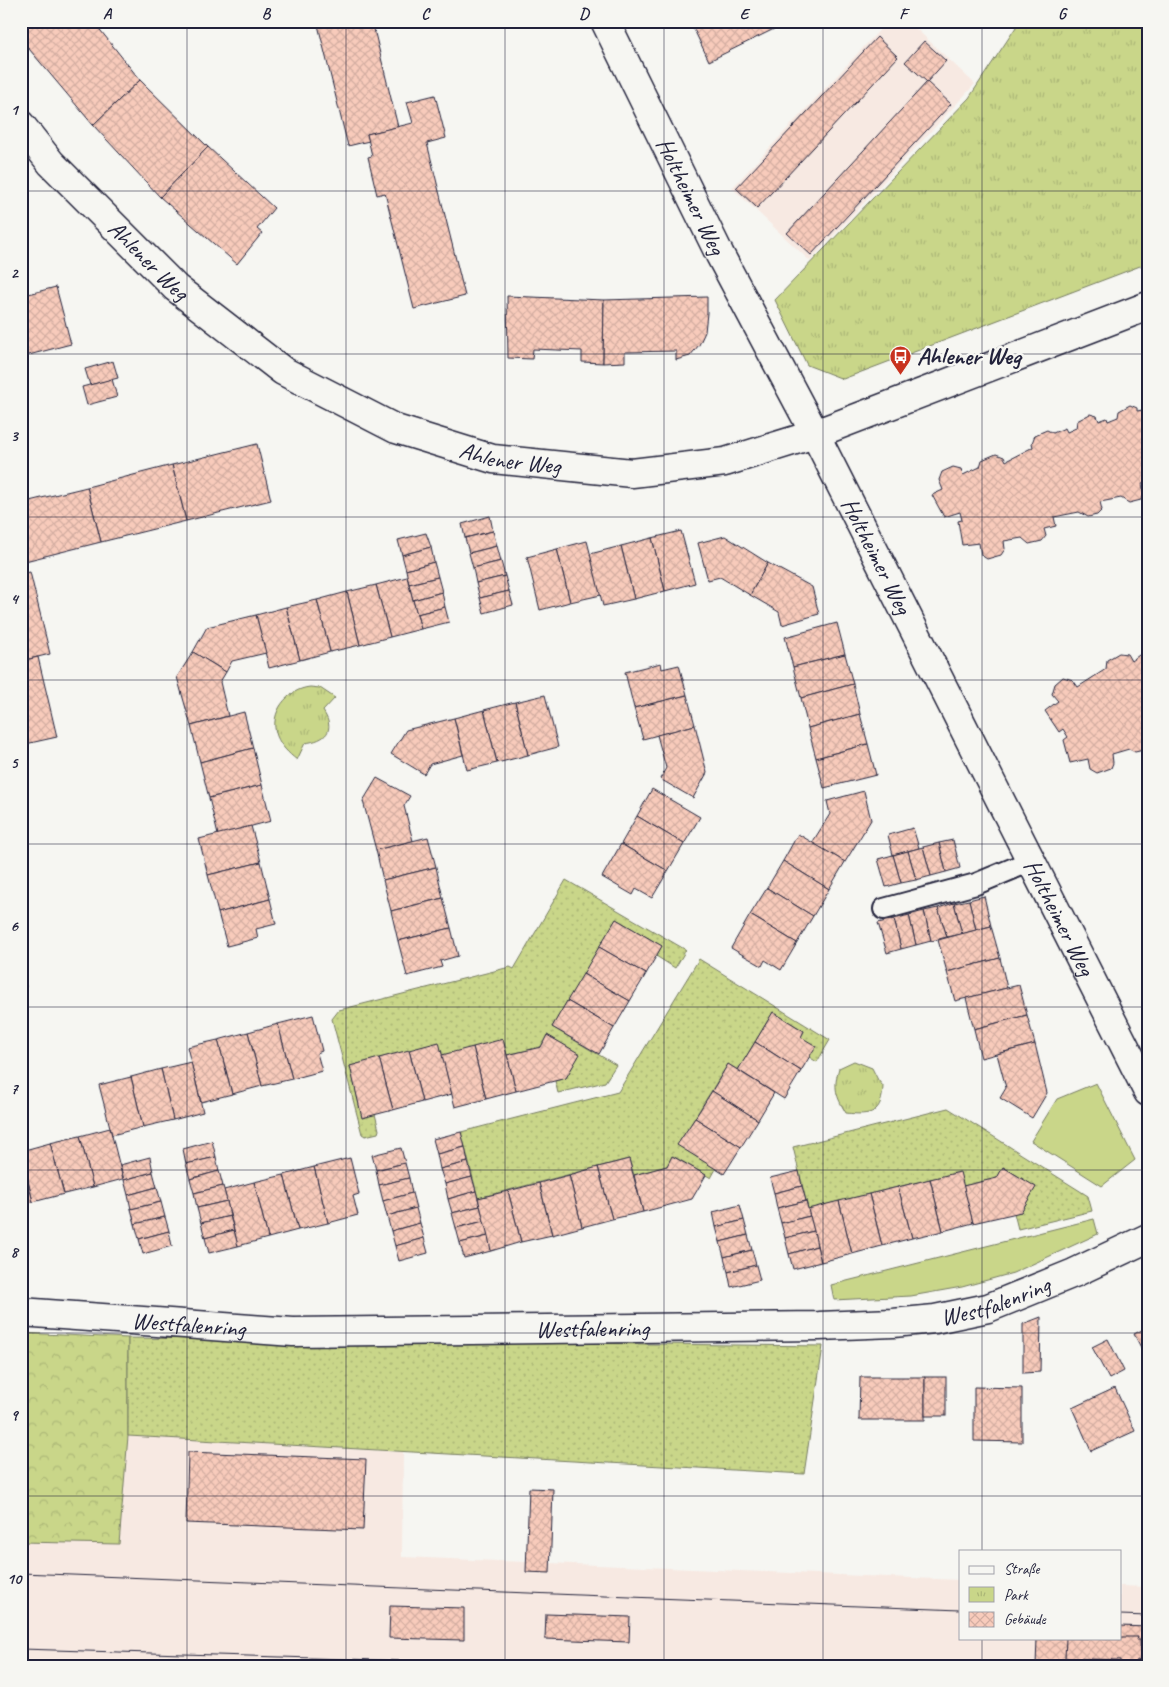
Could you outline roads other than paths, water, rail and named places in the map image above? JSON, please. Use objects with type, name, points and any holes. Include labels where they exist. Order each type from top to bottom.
[{"type":"street","name":"Holtheimer Weg","points":[[605,21],[720,255],[814,434],[1148,1092]]},
{"type":"street","name":"Ahlener Weg","points":[[21,125],[51,163],[176,288],[282,370],[396,430],[493,459],[632,473],[725,462],[814,434],[1148,306]]},
{"type":"street","name":"Westfalenring","points":[[21,1312],[293,1332],[819,1326],[893,1323],[935,1319],[988,1308],[1074,1273],[1148,1238]]},
{"type":"lane","points":[[884,909],[976,884],[1031,861]]},
{"type":"tram line","points":[[21,1573],[959,1610]]},
{"type":"tram line","points":[[1122,1615],[1148,1616]]},
{"type":"tram line","points":[[21,1649],[572,1666]]},
{"type":"place","name":"Ahlener Weg","points":[[901,375]]}]
